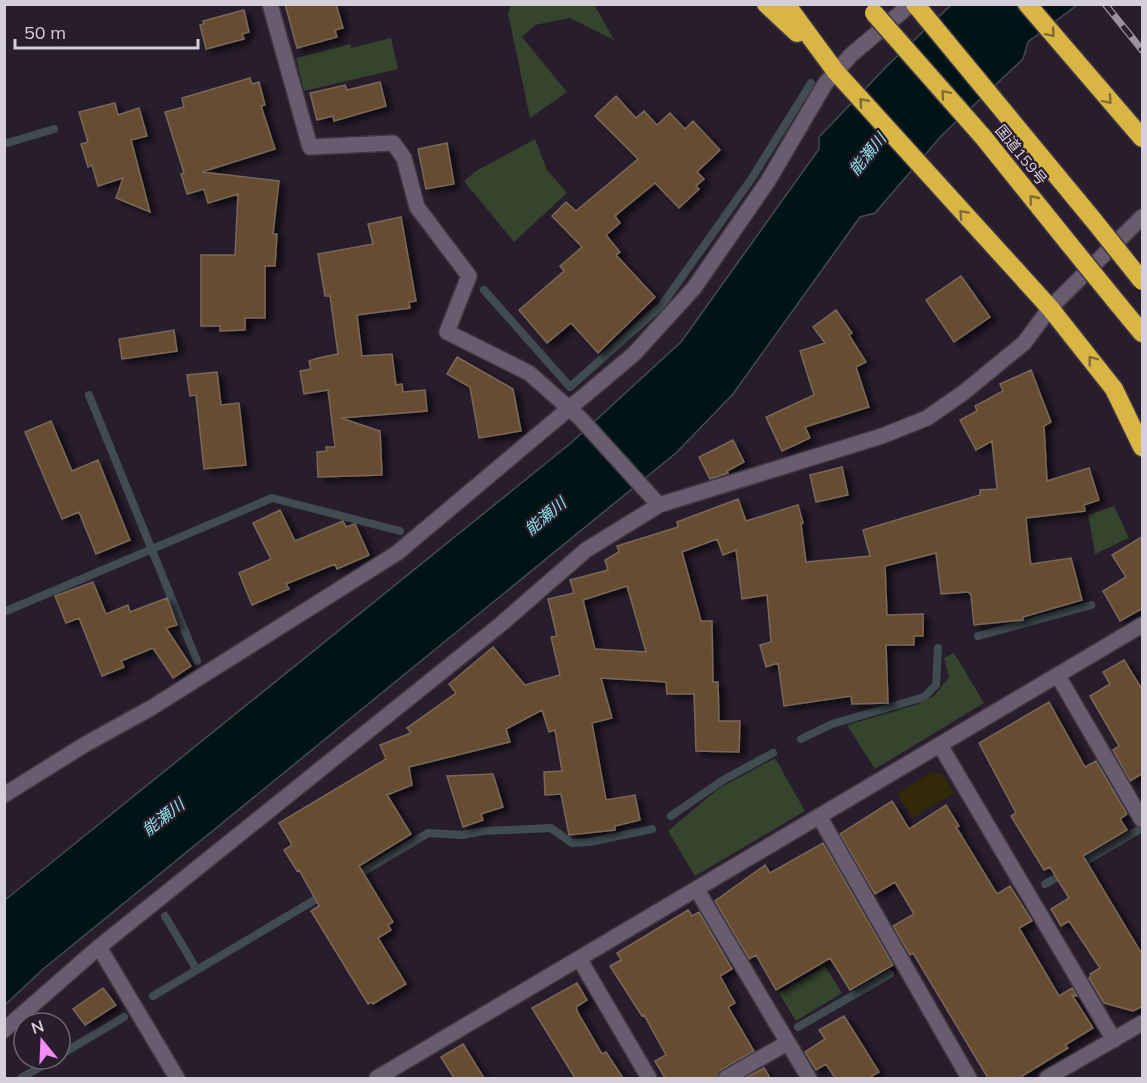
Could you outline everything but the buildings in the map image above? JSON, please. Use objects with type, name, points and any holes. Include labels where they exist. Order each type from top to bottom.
[{"type":"highway","points":[[766,4],[834,70],[929,178],[1050,308],[1114,389],[1143,421]]},
{"type":"highway","points":[[786,4],[834,70]]},
{"type":"highway","name":"国道159号","points":[[913,4],[1010,116],[1143,281]]},
{"type":"highway","points":[[1028,4],[1074,61],[1143,138]]},
{"type":"highway","name":"国道159号","points":[[870,9],[984,138],[1143,333]]},
{"type":"highway","points":[[1114,389],[1143,447]]},
{"type":"street","points":[[270,4],[310,147],[393,143],[404,158],[417,207],[469,276],[447,332],[529,373],[580,418],[653,500]]},
{"type":"street","points":[[4,795],[84,745],[151,708],[397,553],[634,354],[694,288],[768,181],[834,70],[913,4]]},
{"type":"street","points":[[4,1030],[99,947],[500,625],[586,550],[653,500],[882,436],[927,418],[963,393],[1024,343],[1050,308],[1143,217]]},
{"type":"street","points":[[377,1078],[1143,625]]},
{"type":"street","points":[[1058,676],[1143,820]]},
{"type":"street","points":[[940,745],[1114,1040]]},
{"type":"street","points":[[819,816],[969,1078]]},
{"type":"street","points":[[697,890],[808,1078]]},
{"type":"street","points":[[99,947],[177,1078]]},
{"type":"street","points":[[580,960],[649,1078]]},
{"type":"street","points":[[1047,1078],[1143,1023]]},
{"type":"street","points":[[726,1078],[787,1043]]},
{"type":"green space","points":[[511,5],[595,6],[614,40],[570,18],[535,25],[522,37],[567,92],[530,118],[508,13]]},
{"type":"green space","points":[[391,38],[398,69],[304,91],[296,58],[350,44],[351,48]]},
{"type":"green space","points":[[535,139],[547,170],[567,193],[514,242],[464,181],[476,171]]},
{"type":"green space","points":[[1114,506],[1129,538],[1095,554],[1088,515]]},
{"type":"green space","points":[[954,653],[984,703],[875,769],[847,725],[916,705],[934,696],[949,677],[944,658]]},
{"type":"green space","points":[[775,758],[805,811],[695,876],[668,831],[718,789]]},
{"type":"green space","points":[[825,966],[842,993],[796,1021],[779,993]]},
{"type":"sand","points":[[932,772],[943,775],[954,793],[912,818],[897,793]]},
{"type":"water","name":"能瀬川","points":[[951,5],[1077,5],[1028,42],[1023,59],[942,135],[875,213],[860,217],[733,394],[676,453],[42,970],[5,1005],[5,900],[571,443],[681,342],[819,149],[819,137],[888,65]]},
{"type":"waterway","points":[[484,290],[570,387],[662,305],[752,178],[811,83]]},
{"type":"waterway","points":[[4,144],[54,129]]},
{"type":"waterway","points":[[89,395],[197,661]]},
{"type":"waterway","points":[[4,612],[272,498],[400,531]]},
{"type":"waterway","points":[[978,636],[1091,605]]},
{"type":"waterway","points":[[801,739],[832,724],[924,697],[936,685],[938,648]]},
{"type":"waterway","points":[[671,816],[723,780],[773,753]]},
{"type":"waterway","points":[[354,877],[428,833],[462,835],[483,831],[551,828],[572,843],[589,842],[652,829]]},
{"type":"waterway","points":[[1079,865],[1142,828]]},
{"type":"waterway","points":[[1045,884],[1063,874]]},
{"type":"waterway","points":[[153,996],[323,895]]},
{"type":"waterway","points":[[165,916],[197,970]]},
{"type":"waterway","points":[[798,1027],[890,974]]},
{"type":"waterway","points":[[72,1048],[124,1017]]},
{"type":"waterway","points":[[21,1078],[33,1071]]},
{"type":"railway","points":[[1105,4],[1142,50]]}]
